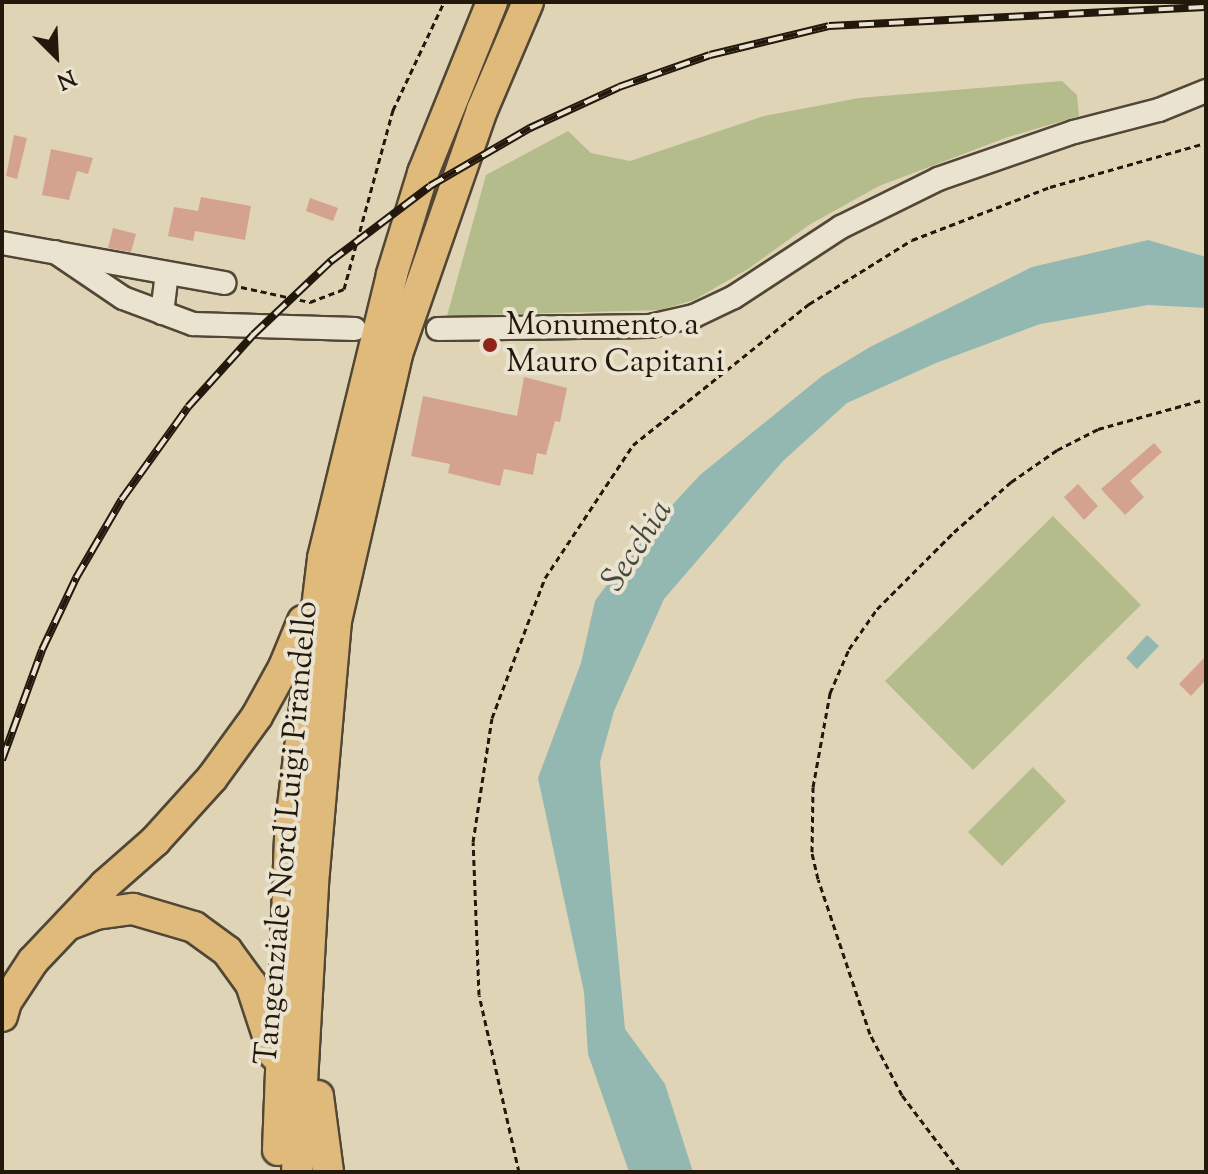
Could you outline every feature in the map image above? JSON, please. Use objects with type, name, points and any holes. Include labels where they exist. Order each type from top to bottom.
[{"type":"highway","name":"Tangenziale Nord Luigi Pirandello","points":[[277,1172],[290,831],[323,558],[396,260],[423,173],[492,2]]},
{"type":"highway","name":"Tangenziale Nord Luigi Pirandello","points":[[297,1172],[314,872],[336,621],[397,354],[482,110],[528,2]]},
{"type":"highway","points":[[2,1016],[6,1002],[33,961],[65,926],[155,841],[212,778],[257,716],[299,633],[323,558]]},
{"type":"highway","points":[[65,926],[96,914],[133,909],[194,927],[227,951],[251,984],[271,1037],[281,1097]]},
{"type":"highway","points":[[308,1019],[328,1172]]},
{"type":"street","points":[[438,329],[650,326],[694,316],[734,297],[841,227],[938,179],[1074,132],[1159,110],[1206,91]]},
{"type":"street","points":[[2,243],[224,283]]},
{"type":"street","points":[[55,252],[123,298],[193,324],[355,329]]},
{"type":"street","points":[[162,313],[167,273]]},
{"type":"path","points":[[224,283],[310,302],[344,289],[393,110],[444,2]]},
{"type":"path","points":[[519,1172],[479,995],[473,842],[492,718],[545,578],[633,445],[809,304],[912,240],[1050,187],[1206,143]]},
{"type":"path","points":[[960,1172],[908,1105],[875,1044],[855,998],[818,879],[812,852],[813,787],[830,693],[849,649],[877,609],[954,532],[1011,482],[1057,450],[1098,429],[1206,399]]},
{"type":"green space","points":[[1062,81],[1077,95],[1079,116],[1008,137],[879,186],[809,225],[748,269],[694,300],[660,310],[447,316],[486,175],[568,131],[591,153],[630,161],[764,116],[859,98]]},
{"type":"green space","points":[[1053,516],[1141,605],[973,770],[885,681]]},
{"type":"green space","points":[[1033,767],[1066,801],[1002,866],[968,832]]},
{"type":"water","name":"Secchia","points":[[1148,240],[1206,257],[1206,308],[1148,305],[1040,324],[936,363],[847,403],[783,461],[664,599],[614,711],[600,762],[625,1029],[665,1084],[693,1172],[629,1172],[588,1054],[584,992],[538,778],[581,663],[595,601],[638,542],[700,475],[822,376],[870,347],[1032,267]]},
{"type":"water","points":[[1147,635],[1159,646],[1137,669],[1126,658]]},
{"type":"building","points":[[14,135],[27,138],[17,179],[6,176]]},
{"type":"building","points":[[51,149],[93,158],[88,174],[77,171],[69,200],[42,195]]},
{"type":"building","points":[[201,197],[251,206],[245,240],[195,231],[193,241],[168,236],[174,207],[198,211]]},
{"type":"building","points":[[310,198],[338,208],[333,221],[306,211]]},
{"type":"building","points":[[113,228],[136,234],[131,252],[108,248]]},
{"type":"building","points":[[524,377],[567,388],[560,422],[555,421],[546,455],[537,453],[533,475],[504,469],[500,486],[448,473],[450,464],[411,456],[423,396],[517,416]]},
{"type":"building","points":[[1154,443],[1162,452],[1130,481],[1144,497],[1125,515],[1101,489]]},
{"type":"building","points":[[1078,484],[1098,506],[1084,520],[1064,497]]},
{"type":"building","points":[[1206,656],[1206,680],[1191,696],[1179,684]]},
{"type":"railway","points":[[2,760],[42,650],[76,578],[122,499],[188,407],[253,335],[331,261],[430,186],[530,128],[619,87],[710,55],[829,26],[1206,7]]},
{"type":"place","name":"Monumento a Mauro Capitani","points":[[490,345]]}]
